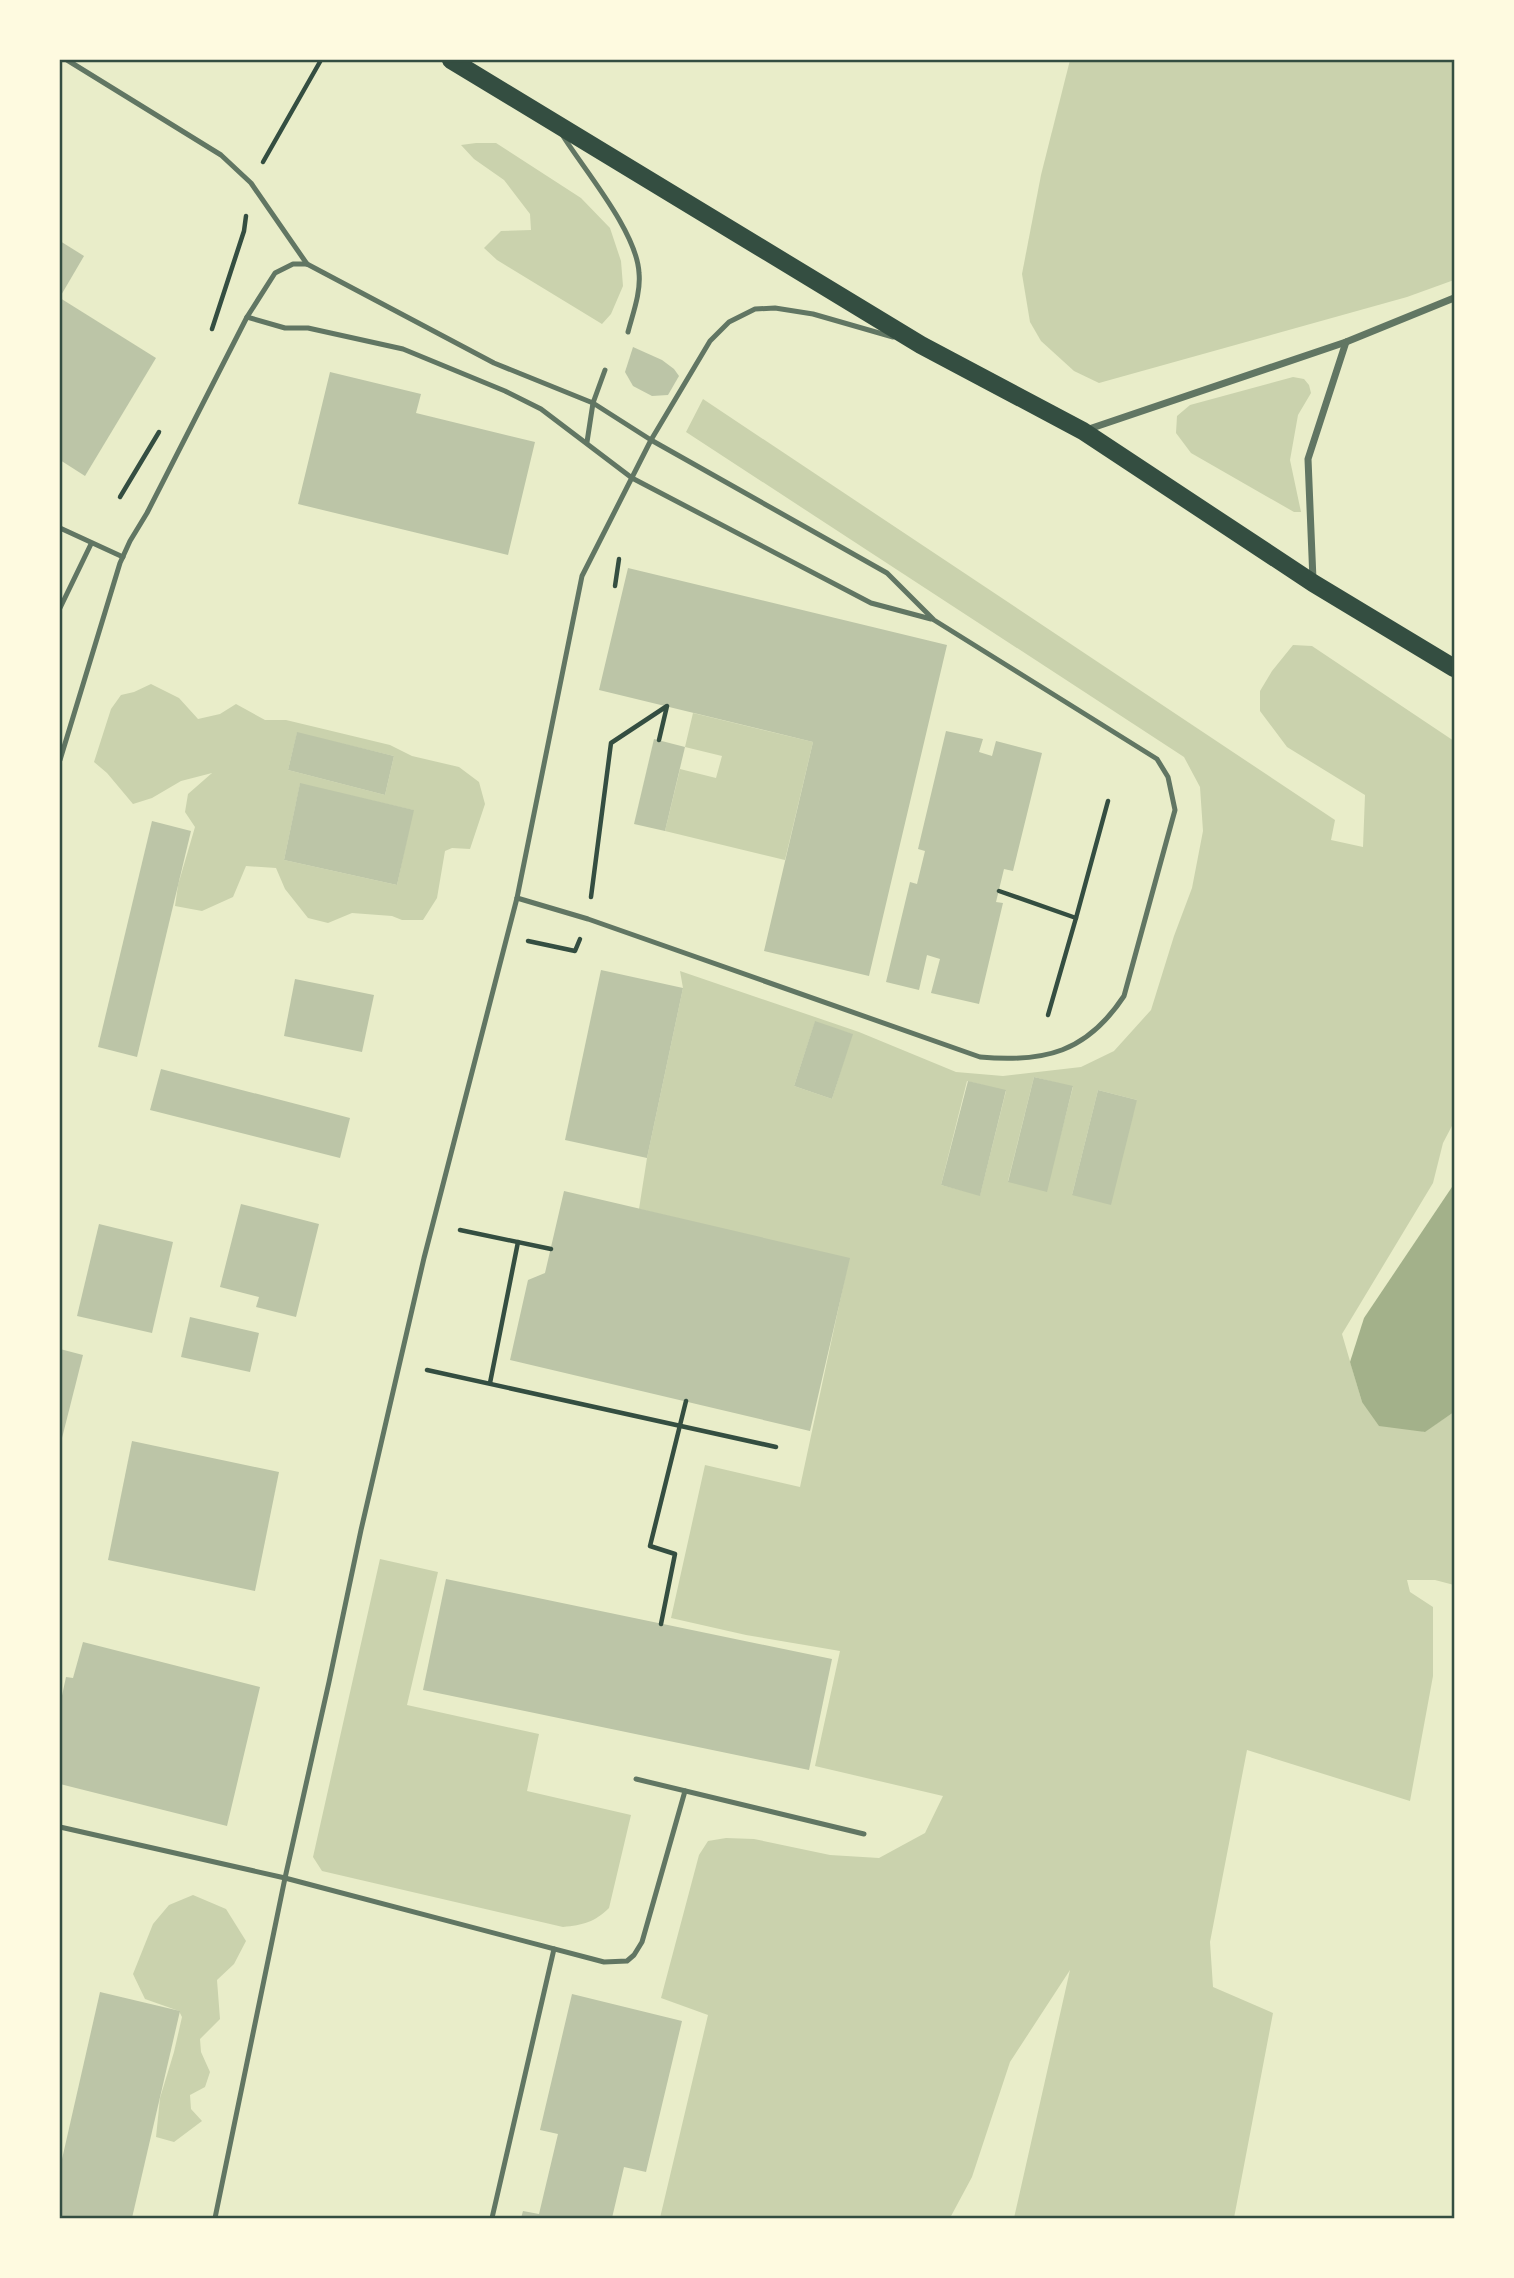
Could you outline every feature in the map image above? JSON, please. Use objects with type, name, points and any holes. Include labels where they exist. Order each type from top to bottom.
[{"type":"main road","points":[[451,60],[921,345],[1083,431],[1313,583],[1454,668]]},
{"type":"street","points":[[1083,431],[1346,342],[1454,298]]},
{"type":"street","points":[[1313,583],[1308,459],[1346,342]]},
{"type":"lane","points":[[67,60],[221,155],[251,183],[307,264],[494,363],[593,403],[651,440],[887,573],[934,620],[1157,759],[1168,777],[1175,810],[1124,996],[1111,1016],[1083,1041],[1037,1057],[1012,1060],[980,1057],[588,919],[517,898]]},
{"type":"lane","points":[[553,121],[614,212],[638,263],[638,293],[628,332]]},
{"type":"lane","points":[[60,760],[123,556],[247,317],[275,273],[293,264],[307,264]]},
{"type":"lane","points":[[215,2218],[285,1878],[369,1494],[424,1258],[517,898],[582,576],[651,440],[710,341],[729,322],[755,309],[775,308],[813,314],[921,345]]},
{"type":"lane","points":[[247,317],[285,328],[308,328],[358,338],[434,360],[541,409],[632,478],[870,603],[934,620]]},
{"type":"lane","points":[[587,442],[593,403],[605,370]]},
{"type":"lane","points":[[60,528],[123,556]]},
{"type":"lane","points":[[60,608],[91,544]]},
{"type":"lane","points":[[636,1779],[864,1834]]},
{"type":"lane","points":[[60,1827],[285,1878],[616,1963],[627,1961],[642,1942],[685,1791]]},
{"type":"lane","points":[[492,2218],[554,1949]]},
{"type":"path","points":[[211,332],[244,232],[251,183],[321,60]]},
{"type":"path","points":[[120,498],[161,428]]},
{"type":"path","points":[[526,941],[575,951],[588,919],[611,743],[667,706],[659,740]]},
{"type":"path","points":[[1048,1015],[1108,801]]},
{"type":"path","points":[[999,891],[1076,918]]},
{"type":"path","points":[[460,1230],[551,1249]]},
{"type":"path","points":[[490,1383],[518,1242]]},
{"type":"path","points":[[427,1370],[776,1447]]},
{"type":"path","points":[[661,1624],[675,1554],[650,1546],[686,1401]]},
{"type":"shaded area","points":[[1070,60],[1454,60],[1454,280],[1407,297],[1099,383],[1074,371],[1041,341],[1030,322],[1022,274],[1041,175]]},
{"type":"shaded area","points":[[496,143],[581,198],[610,228],[621,261],[623,286],[611,314],[602,324],[497,260],[484,248],[501,231],[531,230],[530,214],[504,180],[474,159],[461,145]]},
{"type":"shaded area","points":[[1293,377],[1304,379],[1311,393],[1298,415],[1290,460],[1301,512],[1294,512],[1191,453],[1176,433],[1177,416],[1190,405]]},
{"type":"shaded area","points":[[703,399],[1335,820],[1331,840],[1363,847],[1365,795],[1287,747],[1260,711],[1260,691],[1293,645],[1312,646],[1454,741],[1454,1122],[1443,1143],[1433,1183],[1342,1334],[1362,1402],[1424,1432],[1454,1412],[1454,1585],[1435,1580],[1407,1580],[1410,1592],[1433,1607],[1433,1676],[1410,1801],[1247,1750],[1210,1942],[1213,1987],[1273,2013],[1234,2218],[1014,2218],[1070,1970],[1010,2062],[972,2177],[950,2218],[660,2218],[708,2015],[661,1998],[699,1855],[708,1841],[726,1838],[754,1839],[830,1855],[879,1858],[925,1833],[943,1796],[815,1766],[840,1651],[746,1635],[671,1618],[705,1465],[800,1487],[849,1259],[639,1209],[647,1158],[683,988],[680,971],[859,1032],[956,1072],[1003,1076],[1081,1067],[1114,1051],[1151,1010],[1192,888],[1203,831],[1200,787],[1184,757],[686,432]],"holes":[[[815,1022],[852,1034],[832,1099],[794,1086]],[[1034,1077],[1073,1087],[1046,1191],[1008,1181]],[[967,1081],[1006,1091],[980,1195],[941,1185]],[[1098,1090],[1137,1100],[1072,1195]]]},
{"type":"shaded area","points":[[151,684],[179,698],[198,719],[220,714],[236,704],[265,720],[286,720],[390,745],[412,756],[459,767],[479,782],[485,804],[470,849],[452,848],[445,851],[437,898],[423,920],[352,913],[328,923],[308,918],[285,889],[276,868],[246,866],[233,897],[202,911],[175,906],[178,885],[195,827],[185,812],[188,794],[212,773],[181,781],[152,798],[133,804],[94,762],[111,709],[121,695]],"holes":[[[297,733],[394,756],[385,795],[288,770]],[[300,784],[413,810],[397,885],[284,860]]]},
{"type":"shaded area","points":[[693,713],[813,742],[785,860],[665,831],[680,769],[716,778],[722,756],[685,747]]},
{"type":"shaded area","points":[[1454,1184],[1454,1412],[1425,1432],[1379,1426],[1362,1402],[1350,1362],[1364,1318]]},
{"type":"shaded area","points":[[380,1559],[438,1572],[407,1705],[539,1734],[527,1791],[631,1815],[609,1908],[599,1917],[583,1924],[563,1927],[322,1871],[313,1857]]},
{"type":"shaded area","points":[[193,1895],[226,1909],[246,1941],[234,1964],[217,1980],[220,2019],[200,2039],[201,2052],[210,2072],[205,2087],[190,2095],[191,2109],[202,2121],[174,2142],[156,2137],[160,2098],[182,2017],[179,2011],[145,1999],[133,1974],[153,1924],[169,1905]]},
{"type":"building","points":[[60,241],[84,256],[60,297]]},
{"type":"building","points":[[60,298],[156,358],[85,476],[60,460]]},
{"type":"building","points":[[633,347],[662,360],[674,369],[679,376],[668,395],[652,396],[633,386],[625,372]]},
{"type":"building","points":[[330,372],[421,394],[416,413],[535,442],[508,555],[298,504]]},
{"type":"building","points":[[628,568],[947,645],[869,976],[764,951],[813,742],[599,690]]},
{"type":"building","points":[[946,731],[983,739],[979,752],[992,756],[996,741],[1042,753],[1013,871],[1004,869],[996,902],[1003,903],[979,1004],[931,993],[940,959],[927,955],[919,990],[886,982],[910,882],[917,884],[925,851],[918,849]]},
{"type":"building","points":[[297,732],[394,756],[385,795],[288,770]]},
{"type":"building","points":[[654,739],[685,747],[665,831],[634,824]]},
{"type":"building","points":[[300,783],[414,810],[397,885],[284,860]]},
{"type":"building","points":[[152,821],[191,831],[137,1057],[98,1047]]},
{"type":"building","points":[[601,970],[683,988],[647,1158],[565,1140]]},
{"type":"building","points":[[295,979],[374,995],[362,1052],[284,1036]]},
{"type":"building","points":[[815,1021],[853,1034],[832,1099],[794,1086]]},
{"type":"building","points":[[161,1069],[350,1118],[340,1158],[150,1110]]},
{"type":"building","points":[[1034,1077],[1073,1086],[1047,1192],[1008,1182]]},
{"type":"building","points":[[968,1081],[1006,1090],[980,1196],[941,1185]]},
{"type":"building","points":[[1098,1090],[1137,1100],[1111,1205],[1072,1195]]},
{"type":"building","points":[[564,1191],[850,1258],[810,1431],[510,1360],[528,1280],[545,1273]]},
{"type":"building","points":[[241,1204],[319,1224],[296,1317],[256,1307],[259,1297],[220,1287]]},
{"type":"building","points":[[99,1224],[173,1242],[152,1333],[77,1316]]},
{"type":"building","points":[[190,1317],[259,1333],[250,1372],[181,1357]]},
{"type":"building","points":[[60,1349],[83,1355],[60,1446]]},
{"type":"building","points":[[132,1441],[279,1472],[255,1591],[108,1560]]},
{"type":"building","points":[[446,1579],[832,1659],[809,1770],[423,1690]]},
{"type":"building","points":[[83,1642],[260,1687],[227,1826],[60,1784],[60,1705],[66,1677],[73,1678]]},
{"type":"building","points":[[100,1992],[180,2011],[132,2218],[60,2218],[60,2168]]},
{"type":"building","points":[[572,1994],[682,2021],[646,2172],[624,2167],[612,2218],[521,2218],[523,2211],[539,2214],[558,2134],[540,2130]]}]
